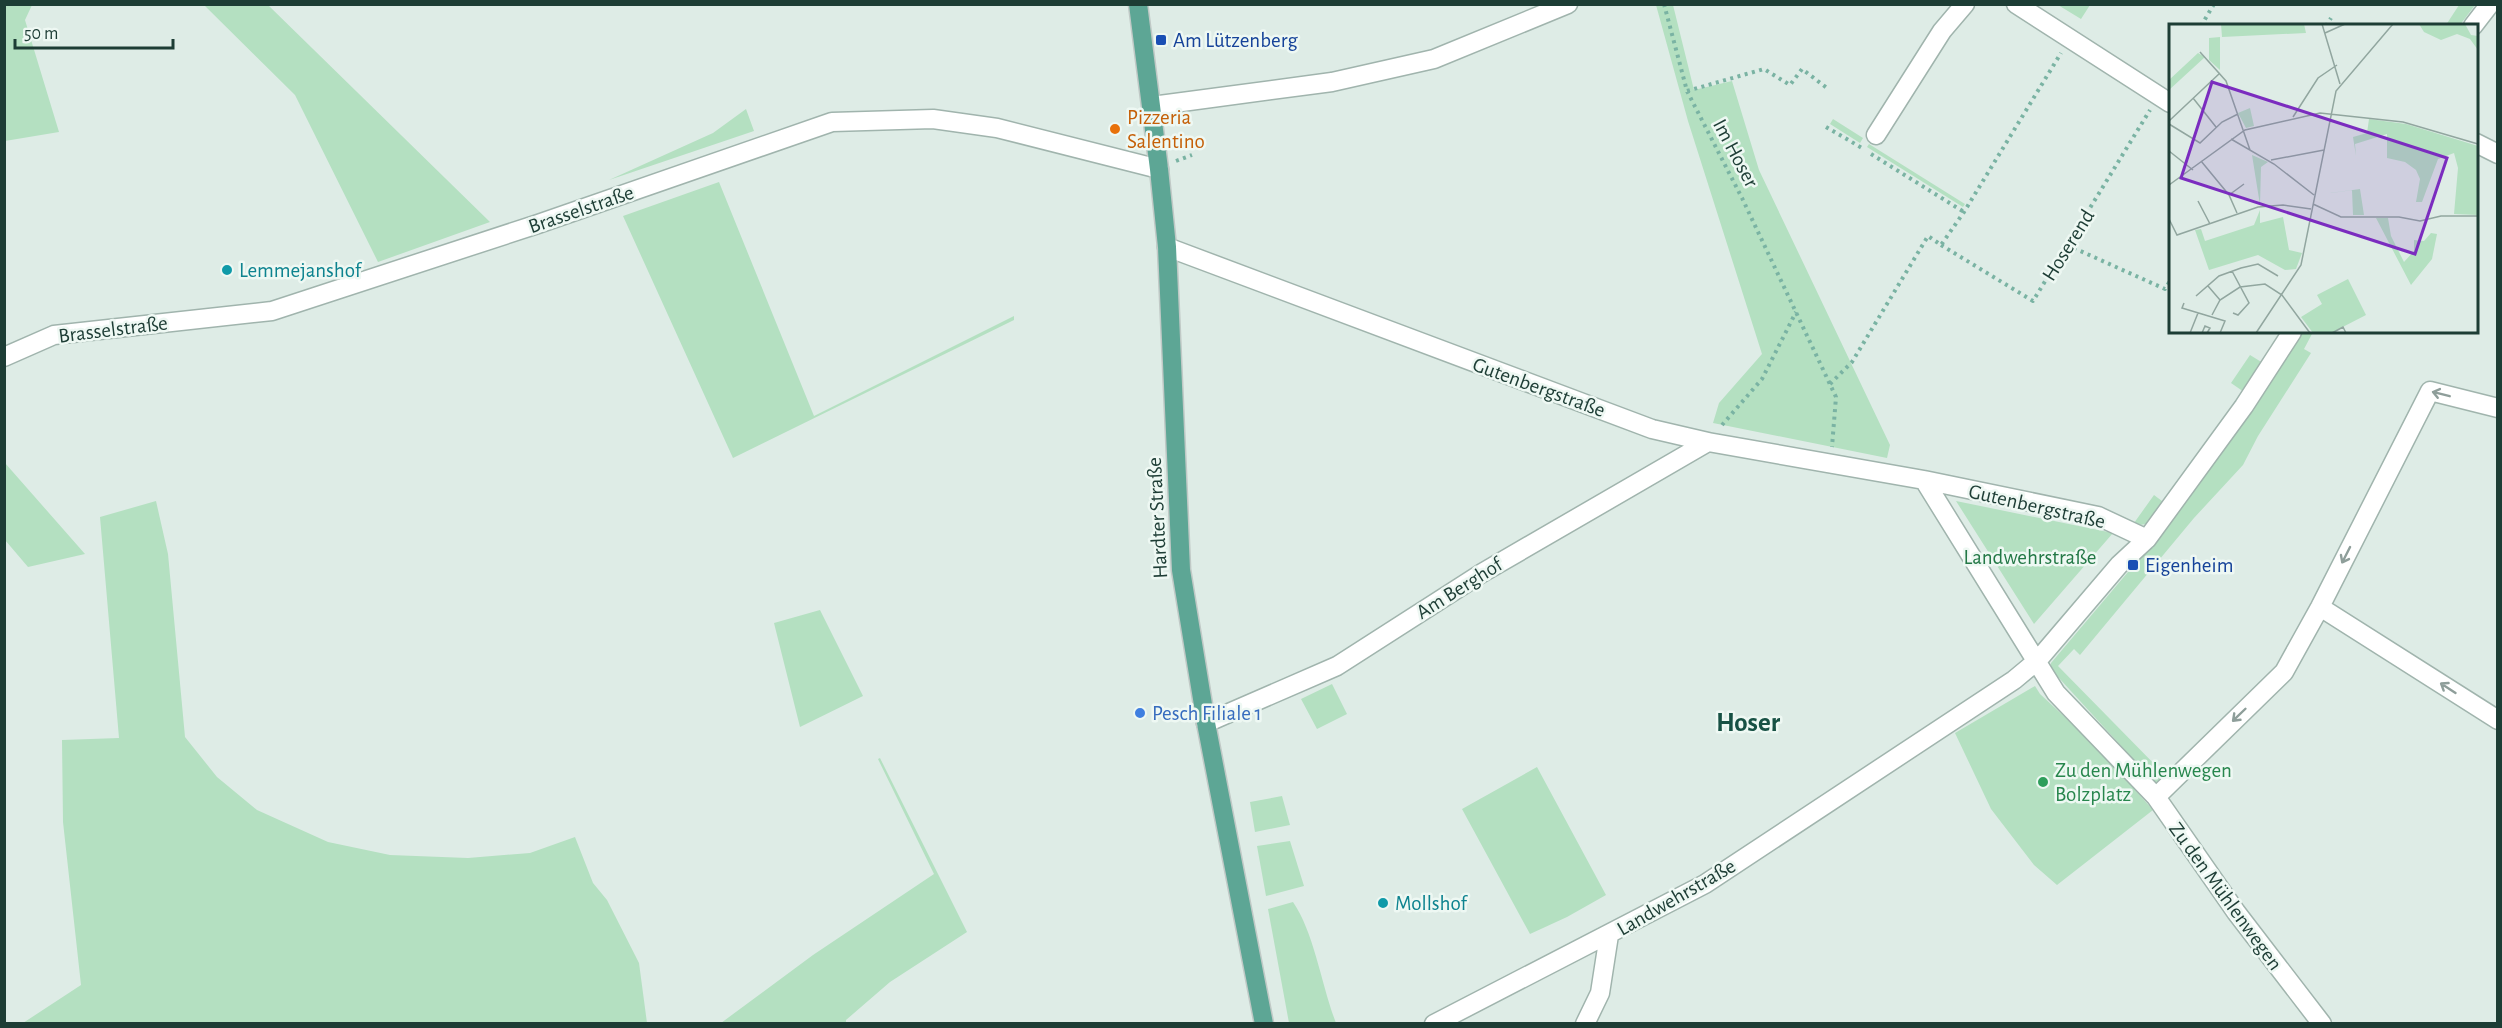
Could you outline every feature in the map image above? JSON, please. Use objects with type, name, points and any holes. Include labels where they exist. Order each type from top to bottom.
[{"type":"main road","name":"Hardter Straße","points":[[1138,4],[1160,169],[1167,247],[1181,570],[1206,723],[1264,1023]]},
{"type":"street","points":[[1152,106],[1332,82],[1434,58],[1569,4]]},
{"type":"street","points":[[1876,135],[1942,31],[1965,4]]},
{"type":"street","points":[[2016,4],[2164,100]]},
{"type":"street","points":[[2475,24],[2490,4]]},
{"type":"street","name":"Brasselstraße","points":[[4,357],[54,335],[272,311],[538,224],[832,122],[933,118],[997,128],[1160,169]]},
{"type":"street","points":[[2478,144],[2498,154]]},
{"type":"street","name":"Gutenbergstraße","points":[[1167,247],[1652,429],[1708,442],[1833,466],[1924,480],[2098,516],[2147,539]]},
{"type":"street","name":"Landwehrstraße","points":[[1434,1023],[1705,884],[2014,680],[2038,660],[2119,565],[2147,539],[2244,406],[2291,333]]},
{"type":"street","points":[[2156,797],[2284,672],[2320,607],[2430,391],[2498,408]]},
{"type":"street","name":"Am Berghof","points":[[1206,723],[1337,666],[1482,573],[1708,442]]},
{"type":"street","name":"Gutenbergstraße","points":[[1924,480],[2038,660]]},
{"type":"street","points":[[2320,607],[2498,720]]},
{"type":"street","name":"Zu den Mühlenwegen","points":[[2038,660],[2056,693],[2156,797],[2236,912],[2322,1023]]},
{"type":"street","points":[[1585,1023],[1600,993],[1609,935]]},
{"type":"path","name":"Im Hoser","points":[[1664,4],[1686,91],[1742,198],[1836,398],[1833,466]]},
{"type":"path","points":[[2202,24],[2214,4]]},
{"type":"path","points":[[2327,24],[2331,18]]},
{"type":"path","points":[[1830,384],[1852,362],[1928,236],[1941,245],[1964,212],[2069,40]]},
{"type":"path","points":[[1686,91],[1764,69],[1790,85],[1802,69],[1827,88]]},
{"type":"path","name":"Hoserend","points":[[1941,245],[2033,301],[2067,245],[2164,100]]},
{"type":"path","points":[[1826,127],[1964,212]]},
{"type":"path","points":[[2067,245],[2166,289],[2169,283]]},
{"type":"path","points":[[1708,442],[1762,379],[1796,311]]},
{"type":"green space","points":[[5,4],[32,5],[25,20],[59,132],[5,141]]},
{"type":"green space","points":[[204,5],[268,5],[490,222],[378,262],[295,95]]},
{"type":"green space","points":[[1656,5],[1673,5],[1694,90],[1732,81],[1759,170],[1890,445],[1887,458],[1713,423],[1719,403],[1762,354],[1688,121]]},
{"type":"green space","points":[[2058,5],[2090,5],[2081,19]]},
{"type":"green space","points":[[2459,5],[2475,5],[2461,24],[2447,24]]},
{"type":"green space","points":[[746,109],[754,131],[609,180],[713,133]]},
{"type":"green space","points":[[1833,119],[1863,138],[1860,143],[1830,124]]},
{"type":"green space","points":[[1869,144],[1965,204],[1963,207],[1867,147]]},
{"type":"green space","points":[[719,182],[814,416],[1014,316],[1014,320],[733,458],[623,216]]},
{"type":"green space","points":[[2300,333],[2312,333],[2304,349],[2311,353],[2258,436],[2243,465],[2194,518],[2080,655],[2074,649],[2058,666],[2166,776],[2155,783],[2050,671],[2051,663],[2139,559],[2209,470]]},
{"type":"green space","points":[[2250,355],[2263,363],[2244,392],[2231,383]]},
{"type":"green space","points":[[4,463],[85,554],[28,567],[5,540]]},
{"type":"green space","points":[[2154,495],[2166,504],[2148,523],[2139,525],[2134,523]]},
{"type":"green space","points":[[156,501],[168,554],[185,737],[217,777],[257,810],[328,842],[390,855],[468,858],[530,853],[575,837],[593,883],[607,900],[639,963],[647,1023],[23,1023],[81,985],[63,822],[62,740],[119,738],[100,517]]},
{"type":"green space","points":[[1956,501],[2113,533],[2034,624]]},
{"type":"green space","points":[[820,610],[863,696],[800,727],[774,623]]},
{"type":"green space","points":[[1332,684],[1347,714],[1317,729],[1301,699]]},
{"type":"green space","points":[[2035,686],[2040,694],[2095,745],[2153,810],[2057,885],[2034,865],[1991,809],[1955,733]]},
{"type":"green space","points":[[880,758],[967,932],[890,982],[846,1020],[846,1023],[721,1023],[813,955],[934,874],[878,759]]},
{"type":"green space","points":[[1537,767],[1606,895],[1530,934],[1462,809]]},
{"type":"green space","points":[[1282,796],[1290,825],[1255,832],[1250,802]]},
{"type":"green space","points":[[1290,841],[1304,886],[1266,896],[1257,846]]},
{"type":"green space","points":[[1293,902],[1307,928],[1336,1023],[1289,1023],[1268,909]]},
{"type":"place","name":"Am Lützenberg","points":[[1161,40]]},
{"type":"place","name":"Pizzeria Salentino","points":[[1115,129]]},
{"type":"place","name":"Lemmejanshof","points":[[227,270]]},
{"type":"place","name":"Eigenheim","points":[[2133,565]]},
{"type":"place","name":"Pesch Filiale 1","points":[[1140,713]]},
{"type":"place","name":"Zu den Mühlenwegen Bolzplatz","points":[[2043,782]]},
{"type":"place","name":"Mollshof","points":[[1383,903]]},
{"type":"district","name":"Hoser","points":[[1748,722]]}]
